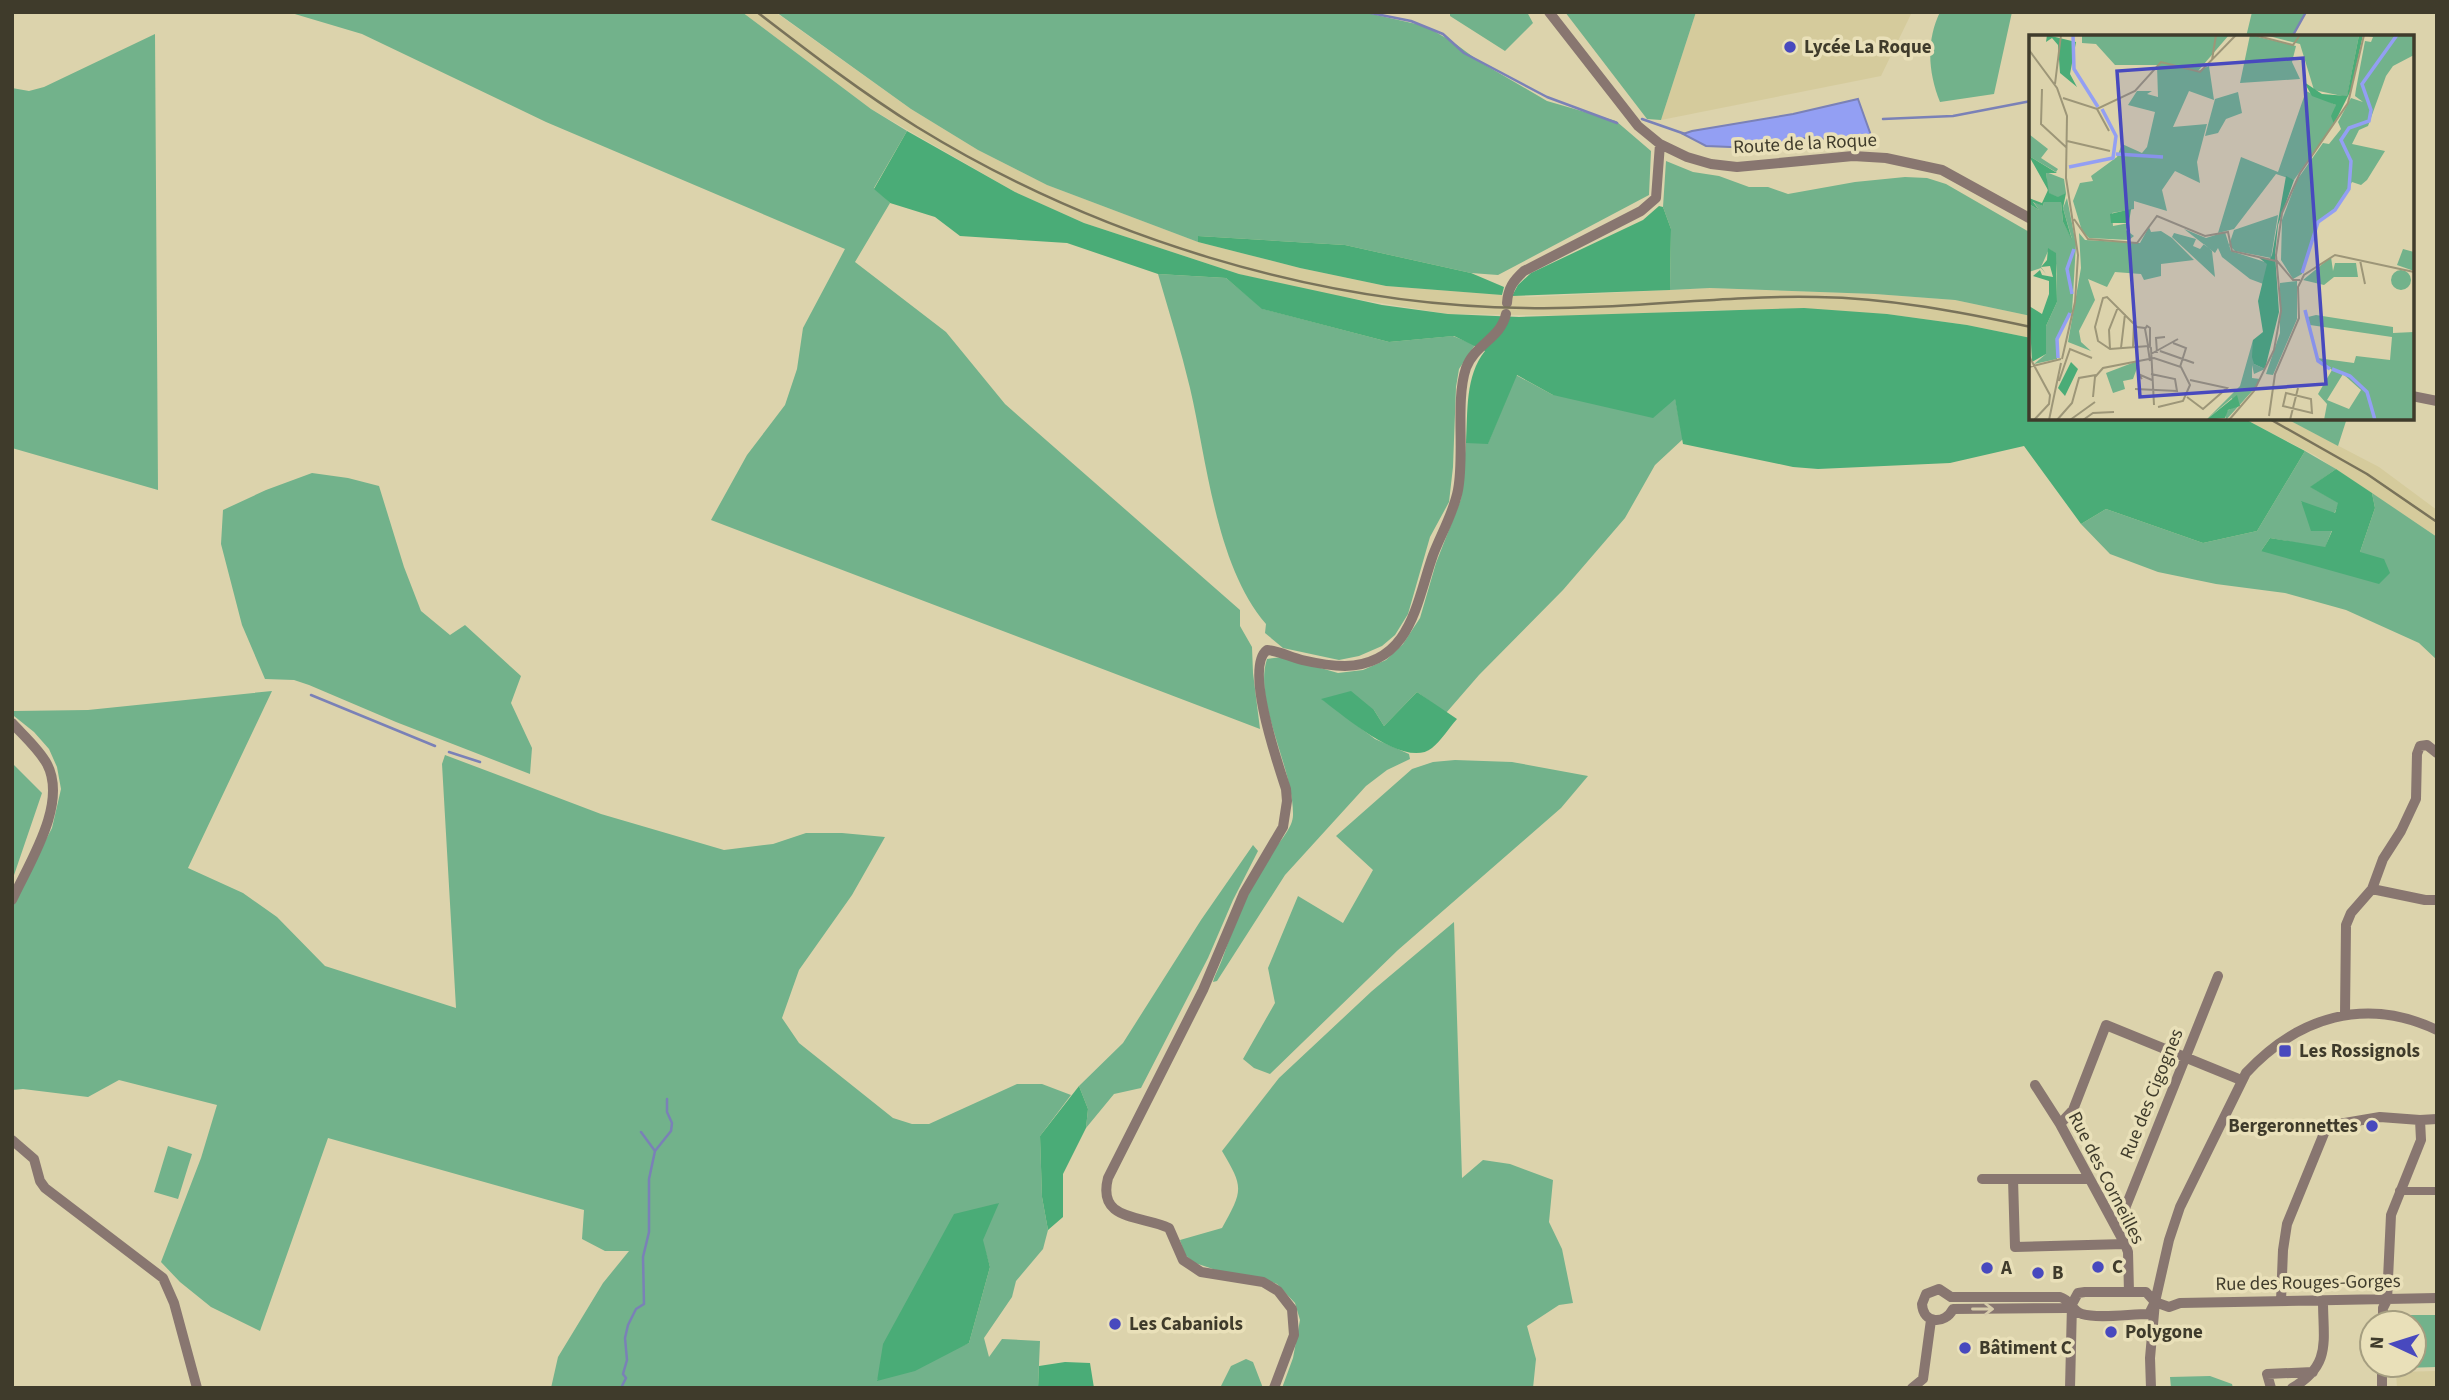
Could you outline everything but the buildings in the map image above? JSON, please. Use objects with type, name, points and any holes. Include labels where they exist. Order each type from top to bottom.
[{"type":"street","name":"Route de la Roque","points":[[1549,12],[1638,126],[1660,144],[1687,157],[1711,164],[1737,167],[1853,156],[1904,161],[1942,170],[2029,218]]},
{"type":"street","points":[[1274,1388],[1294,1335],[1292,1309],[1278,1291],[1264,1283],[1201,1272],[1183,1260],[1169,1228],[1157,1222],[1123,1214],[1108,1203],[1104,1193],[1108,1178],[1203,990],[1244,893],[1283,827],[1287,801],[1264,709],[1258,669],[1262,653],[1274,650],[1301,660],[1344,666],[1366,662],[1386,653],[1402,636],[1416,615],[1432,558],[1458,492],[1466,368],[1474,354],[1503,326],[1508,292],[1513,281],[1524,271],[1641,211],[1656,198],[1660,144]]},
{"type":"street","points":[[2414,396],[2437,401]]},
{"type":"street","points":[[12,723],[47,762],[53,779],[54,793],[51,815],[12,900]]},
{"type":"street","points":[[2345,1014],[2346,925],[2351,913],[2372,889],[2383,859],[2401,831],[2416,799],[2417,754],[2420,746],[2427,745],[2437,753]]},
{"type":"street","points":[[2372,889],[2437,900]]},
{"type":"street","name":"Rue des Cigognes","points":[[2112,1220],[2124,1211],[2218,976]]},
{"type":"street","points":[[2151,1388],[2150,1358],[2155,1302],[2169,1240],[2180,1208],[2241,1080],[2260,1057],[2288,1036],[2318,1022],[2345,1014],[2380,1013],[2420,1022],[2437,1030]]},
{"type":"street","points":[[2060,1125],[2073,1110],[2106,1025],[2241,1080]]},
{"type":"street","name":"Rue des Corneilles","points":[[2035,1085],[2060,1125],[2129,1252],[2129,1292]]},
{"type":"street","points":[[2281,1301],[2287,1224],[2327,1126],[2380,1117],[2437,1119]]},
{"type":"street","points":[[2383,1309],[2387,1300],[2391,1215],[2421,1140],[2420,1120]]},
{"type":"street","points":[[12,1140],[34,1160],[45,1188],[163,1278],[174,1303],[197,1388]]},
{"type":"street","points":[[1982,1179],[2089,1179]]},
{"type":"street","points":[[2013,1179],[2014,1247],[2125,1244]]},
{"type":"street","points":[[2399,1191],[2437,1191]]},
{"type":"street","points":[[1912,1388],[1923,1379],[1931,1320],[1922,1310],[1923,1298],[1929,1291],[1939,1289],[1951,1297],[2060,1297],[2072,1304],[2080,1314],[2149,1314],[2155,1302]]},
{"type":"street","points":[[2070,1388],[2072,1304],[2078,1293],[2146,1292],[2155,1302]]},
{"type":"street","name":"Rue des Rouges-Gorges","points":[[2155,1302],[2161,1298],[2170,1298],[2180,1303],[2437,1298]]},
{"type":"street","points":[[2292,1388],[2308,1379],[2323,1356],[2323,1301]]},
{"type":"street","points":[[1931,1320],[1945,1319],[1953,1309],[2061,1308],[2072,1304]]},
{"type":"street","points":[[2271,1388],[2267,1374],[2313,1372]]},
{"type":"shaded area","points":[[742,12],[775,12],[911,109],[978,150],[1047,185],[1198,242],[1300,268],[1386,286],[1529,297],[1710,288],[1955,300],[2029,316],[2029,338],[1967,325],[1887,314],[1712,310],[1588,316],[1448,314],[1313,292],[1239,274],[1084,223],[1015,192],[871,109]]},
{"type":"shaded area","name":"Lycée La Roque","points":[[1696,12],[1912,12],[1881,76],[1661,120]]},
{"type":"shaded area","points":[[2247,420],[2289,420],[2379,467],[2437,510],[2437,537],[2316,456]]},
{"type":"shaded area","points":[[2428,1371],[2437,1371],[2437,1388],[2397,1388],[2396,1379],[2428,1379]]},
{"type":"green space","points":[[288,12],[742,12],[871,109],[907,131],[874,188],[890,203],[855,262],[946,332],[1005,404],[1240,610],[1240,626],[1252,647],[1260,729],[711,520],[747,455],[785,405],[797,369],[803,328],[845,249],[546,122],[362,34]]},
{"type":"green space","points":[[776,12],[1363,12],[1425,26],[1547,101],[1616,121],[1651,151],[1649,195],[1498,275],[1471,273],[1345,245],[1198,236],[1198,242],[1047,185],[978,150],[911,109]]},
{"type":"green space","points":[[1450,12],[1527,12],[1533,23],[1505,51],[1450,16]]},
{"type":"green space","points":[[1565,12],[1696,12],[1661,120],[1647,119]]},
{"type":"green space","points":[[1940,12],[2012,12],[1994,94],[1940,102],[1930,57],[1932,34]]},
{"type":"green space","points":[[2252,12],[2306,12],[2293,35],[2246,35]]},
{"type":"green space","points":[[155,34],[158,490],[12,448],[12,88],[29,91],[44,87]]},
{"type":"green space","points":[[907,131],[1015,192],[1084,223],[1239,274],[1382,305],[1448,314],[1519,317],[1804,308],[1887,314],[1967,325],[2029,338],[2029,420],[2247,420],[2305,451],[2257,531],[2203,543],[2106,509],[2081,524],[2024,446],[1950,463],[1818,469],[1793,467],[1683,444],[1675,399],[1653,418],[1553,395],[1517,375],[1488,444],[1466,443],[1471,383],[1485,351],[1454,336],[1389,342],[1262,309],[1226,278],[1158,274],[1067,243],[960,236],[935,217],[890,203],[874,189]]},
{"type":"green space","points":[[1666,161],[1693,172],[1719,176],[1749,187],[1768,187],[1788,194],[1855,182],[1905,177],[1927,178],[1946,184],[2029,232],[2029,316],[1955,300],[1875,294],[1710,288],[1670,290],[1671,229],[1663,207]]},
{"type":"green space","points":[[1659,206],[1663,207],[1671,229],[1670,290],[1512,296],[1518,285],[1531,273],[1643,220]]},
{"type":"green space","points":[[1198,236],[1345,245],[1471,273],[1504,287],[1502,295],[1386,286],[1198,242]]},
{"type":"green space","points":[[1158,274],[1226,278],[1263,309],[1389,342],[1453,336],[1475,345],[1459,369],[1456,387],[1449,502],[1430,537],[1408,614],[1395,635],[1382,646],[1359,656],[1339,660],[1283,648],[1265,633],[1266,624],[1235,573],[1224,543],[1186,374]]},
{"type":"green space","points":[[1516,375],[1553,395],[1675,398],[1683,439],[1655,465],[1625,518],[1563,590],[1479,675],[1446,713],[1417,692],[1384,726],[1374,710],[1322,699],[1375,739],[1409,754],[1410,759],[1387,770],[1366,786],[1285,875],[1217,981],[1213,982],[1251,887],[1292,821],[1292,797],[1265,695],[1267,659],[1282,657],[1338,673],[1363,670],[1386,660],[1403,644],[1420,618],[1436,563],[1461,499],[1466,443],[1488,443]]},
{"type":"green space","points":[[2289,420],[2346,420],[2338,446]]},
{"type":"green space","points":[[2305,451],[2336,469],[2311,487],[2339,503],[2334,514],[2301,502],[2332,530],[2325,548],[2270,538],[2261,551],[2360,552],[2375,508],[2372,493],[2437,537],[2437,660],[2419,643],[2346,610],[2285,593],[2216,584],[2158,572],[2110,554],[2081,524],[2106,509],[2203,543],[2257,531]]},
{"type":"green space","points":[[2336,469],[2372,493],[2375,508],[2360,552],[2384,559],[2390,573],[2379,584],[2261,551],[2270,538],[2325,547],[2332,531],[2311,531],[2301,501],[2335,513],[2338,503],[2310,487]]},
{"type":"green space","points":[[312,473],[379,486],[404,567],[421,611],[450,635],[465,625],[521,676],[511,703],[532,748],[530,774],[309,685],[294,680],[265,679],[242,625],[221,544],[223,510]]},
{"type":"green space","points":[[272,691],[188,868],[243,893],[277,917],[325,966],[456,1008],[442,764],[445,755],[601,814],[724,850],[773,844],[806,833],[885,837],[852,895],[799,970],[782,1018],[799,1043],[893,1118],[912,1124],[929,1124],[1017,1084],[1042,1084],[1071,1095],[1040,1136],[1042,1197],[1048,1230],[1043,1249],[1016,1281],[1012,1297],[984,1338],[989,1357],[1002,1339],[1040,1341],[1038,1388],[551,1388],[558,1357],[603,1283],[629,1251],[605,1251],[582,1239],[584,1210],[328,1138],[260,1331],[211,1307],[180,1282],[161,1262],[201,1158],[217,1105],[119,1080],[88,1097],[12,1090],[12,905],[52,828],[61,789],[57,767],[49,749],[14,716],[14,711],[88,710]],"holes":[[[998,1203],[982,1240],[990,1267],[969,1343],[877,1380]]]},
{"type":"green space","points":[[1351,691],[1374,710],[1384,726],[1417,692],[1457,719],[1432,748],[1420,753],[1406,752],[1375,738],[1321,699]]},
{"type":"green space","points":[[1433,762],[1512,762],[1588,776],[1561,808],[1398,950],[1270,1074],[1254,1068],[1243,1059],[1275,1003],[1268,968],[1298,896],[1343,923],[1373,870],[1336,836],[1412,769]]},
{"type":"green space","points":[[12,763],[42,793],[12,881]]},
{"type":"green space","points":[[1253,845],[1258,851],[1208,958],[1141,1088],[1114,1094],[1086,1128],[1088,1109],[1079,1086],[1123,1043],[1201,920]]},
{"type":"green space","points":[[1454,922],[1462,1178],[1483,1160],[1510,1164],[1553,1180],[1549,1222],[1562,1249],[1573,1303],[1559,1305],[1527,1326],[1536,1359],[1533,1388],[1282,1388],[1293,1358],[1300,1320],[1295,1303],[1277,1284],[1262,1278],[1231,1275],[1195,1263],[1185,1255],[1180,1240],[1222,1228],[1234,1205],[1238,1189],[1234,1173],[1222,1151],[1279,1078],[1372,991]]},
{"type":"green space","points":[[1079,1086],[1088,1109],[1086,1128],[1063,1174],[1063,1217],[1048,1230],[1042,1197],[1040,1136]]},
{"type":"green space","points":[[168,1146],[192,1154],[178,1199],[154,1192]]},
{"type":"green space","points":[[999,1203],[983,1240],[990,1267],[969,1343],[915,1371],[877,1381],[883,1344],[954,1214]]},
{"type":"green space","points":[[2428,1315],[2437,1315],[2437,1367],[2428,1367]]},
{"type":"green space","points":[[1246,1359],[1253,1362],[1263,1388],[1220,1388],[1231,1366]]},
{"type":"green space","points":[[1065,1362],[1090,1363],[1094,1388],[1038,1388],[1039,1366]]},
{"type":"green space","points":[[2210,1376],[2232,1384],[2233,1388],[2171,1388],[2170,1377]]},
{"type":"water","points":[[1858,99],[1873,141],[1806,138],[1755,148],[1706,146],[1683,134],[1793,114]]},
{"type":"waterway","points":[[1366,12],[1411,21],[1443,34],[1464,53],[1547,97],[1617,123]]},
{"type":"waterway","points":[[2293,35],[2306,12]]},
{"type":"waterway","points":[[1883,119],[1953,116],[2029,101]]},
{"type":"waterway","points":[[1642,119],[1685,134]]},
{"type":"waterway","points":[[311,695],[435,746]]},
{"type":"waterway","points":[[449,752],[480,762]]},
{"type":"waterway","points":[[621,1388],[626,1378],[623,1374],[627,1360],[625,1338],[628,1325],[636,1309],[644,1304],[643,1257],[649,1232],[649,1179],[655,1151],[671,1131],[667,1099]]},
{"type":"waterway","points":[[641,1132],[655,1151]]},
{"type":"railway","points":[[757,12],[876,100],[985,166],[1057,201],[1132,232],[1210,258],[1288,279],[1368,294],[1447,304],[1526,308],[1599,307],[1781,297],[1844,298],[1925,307],[2029,327]]},
{"type":"railway","points":[[2272,420],[2367,474],[2437,522]]},
{"type":"place","name":"Lycée La Roque","points":[[1790,47]]},
{"type":"place","name":"Les Rossignols","points":[[2285,1051]]},
{"type":"place","name":"Bergeronnettes","points":[[2372,1126]]},
{"type":"place","name":"C","points":[[2098,1267]]},
{"type":"place","name":"A","points":[[1987,1268]]},
{"type":"place","name":"B","points":[[2038,1273]]},
{"type":"place","name":"Les Cabaniols","points":[[1115,1324]]},
{"type":"place","name":"Polygone","points":[[2111,1332]]},
{"type":"place","name":"Bâtiment C","points":[[1965,1348]]}]
